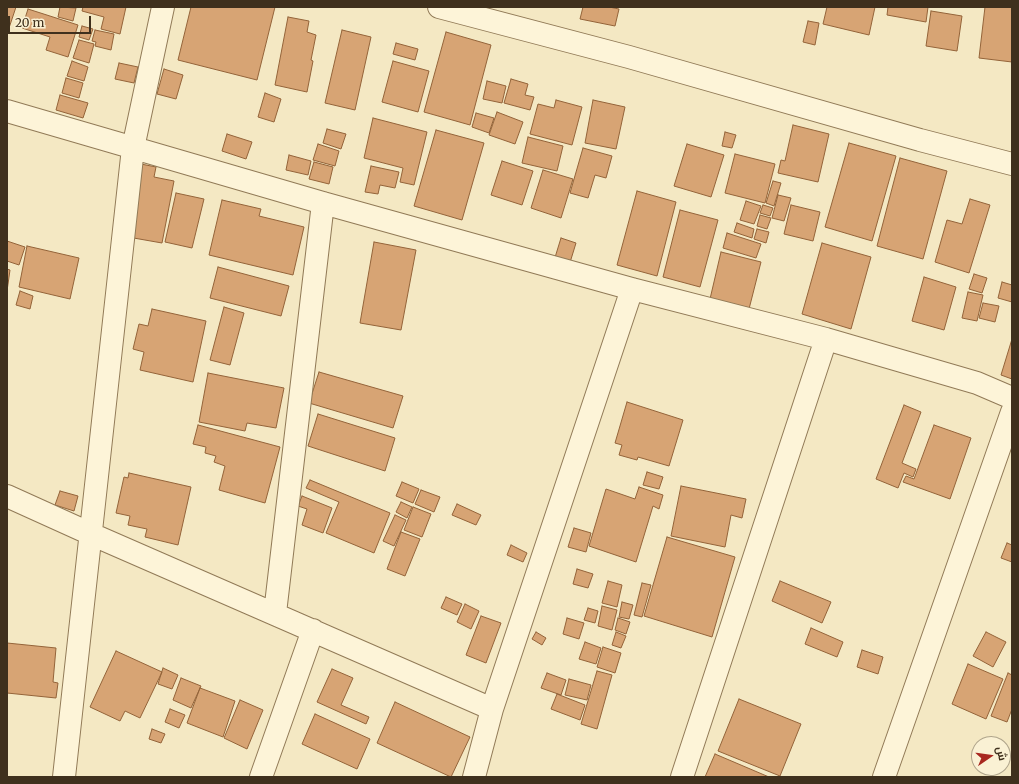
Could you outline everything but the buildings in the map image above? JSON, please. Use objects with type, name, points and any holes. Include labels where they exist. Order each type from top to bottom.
[{"type":"street","points":[[64,777],[133,148],[163,7]]},
{"type":"street","points":[[439,7],[637,59],[920,140],[1012,164]]},
{"type":"street","points":[[7,111],[323,204],[632,289],[826,340],[977,383],[1012,398]]},
{"type":"street","points":[[275,613],[323,204]]},
{"type":"street","points":[[475,776],[492,708],[632,289]]},
{"type":"street","points":[[682,777],[826,340]]},
{"type":"street","points":[[884,777],[1012,412]]},
{"type":"street","points":[[7,496],[492,708]]},
{"type":"street","points":[[261,777],[313,630]]}]
